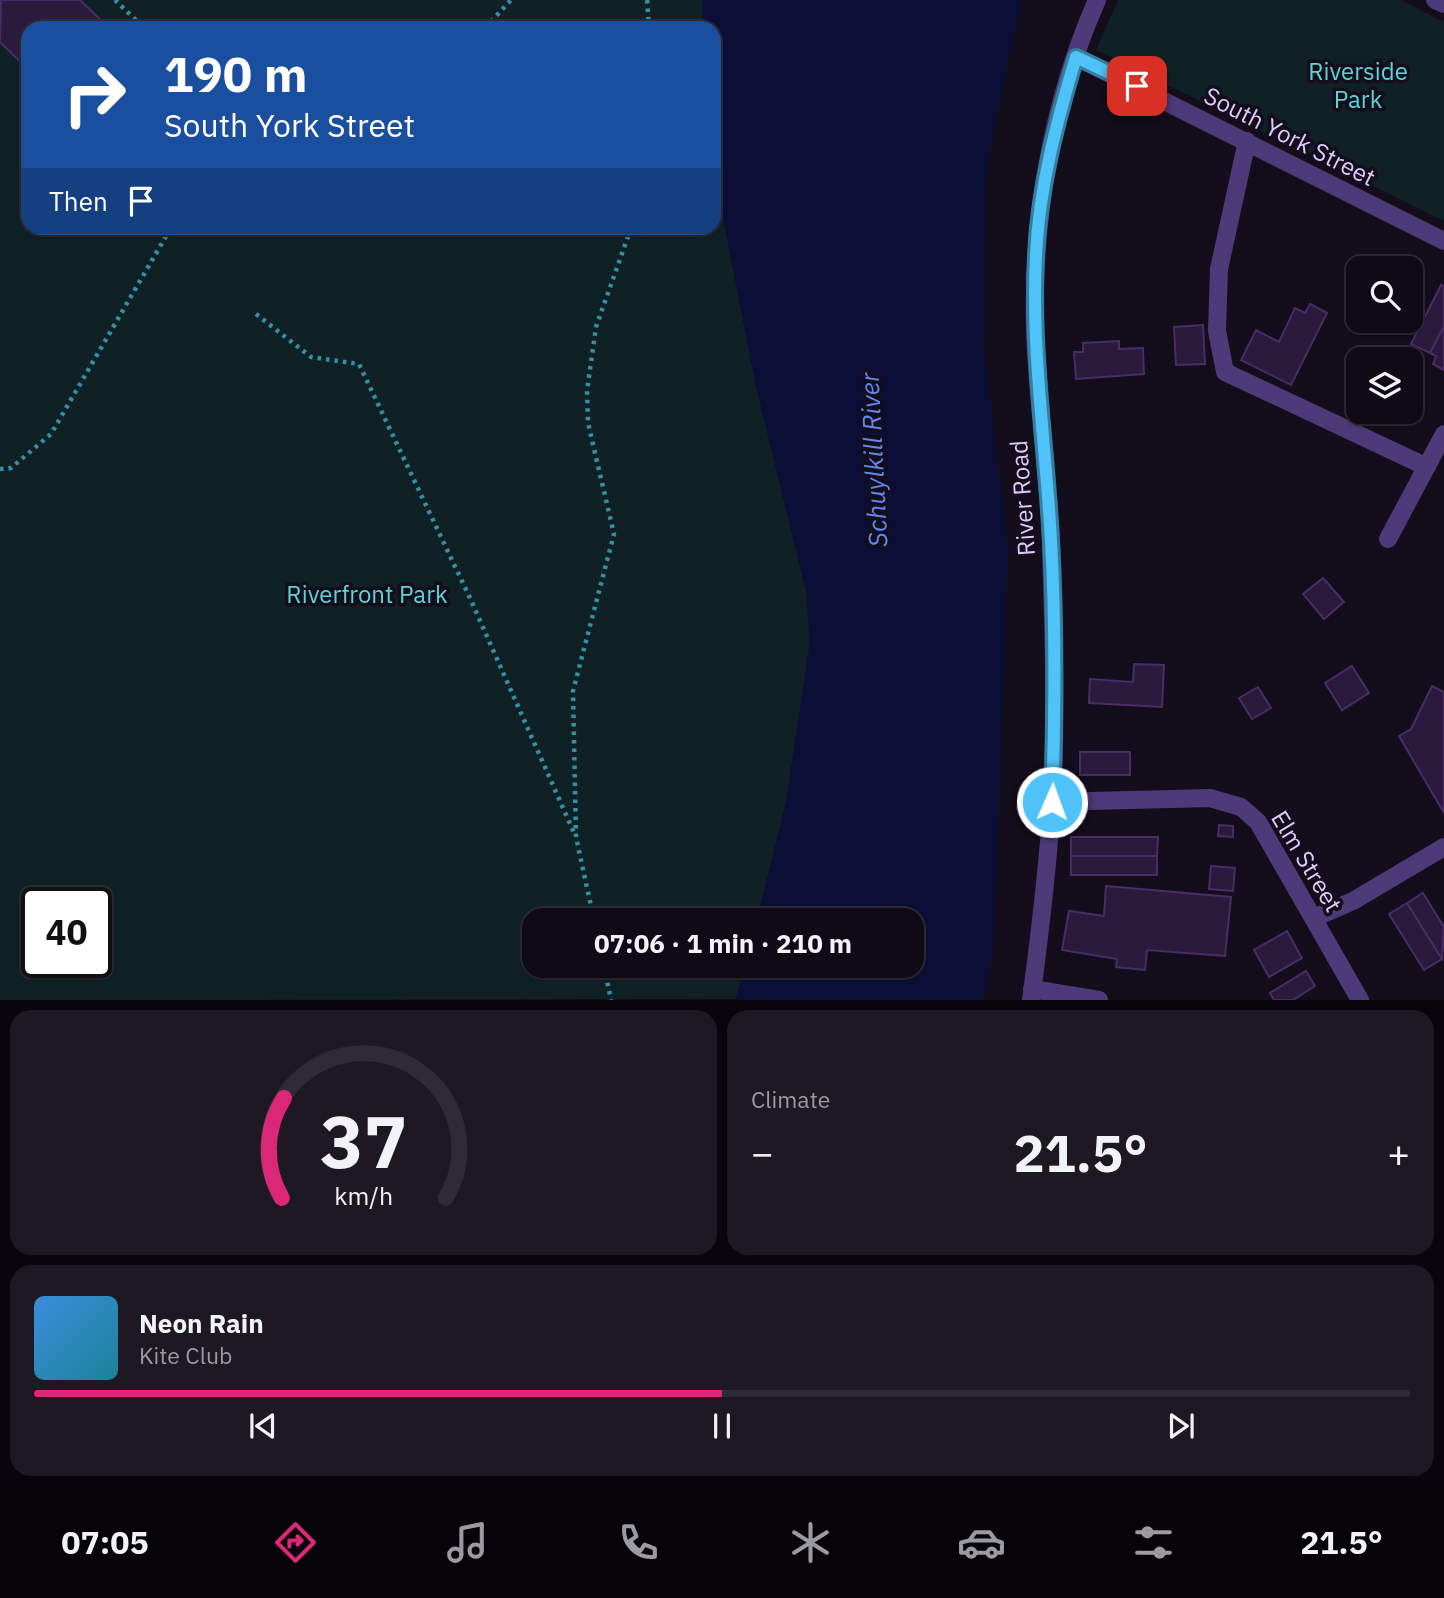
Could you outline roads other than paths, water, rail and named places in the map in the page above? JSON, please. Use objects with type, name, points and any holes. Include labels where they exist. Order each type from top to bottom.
[{"type":"street","name":"River Road","points":[[1032,994],[1052,802],[1051,543],[1035,331],[1036,253],[1043,189],[1058,119],[1076,57],[1097,0]]},
{"type":"street","points":[[1435,0],[1444,4]]},
{"type":"street","name":"South York Street","points":[[1076,57],[1444,241]]},
{"type":"street","points":[[1247,141],[1219,269],[1217,331],[1225,372],[1427,467]]},
{"type":"street","points":[[1388,539],[1444,434]]},
{"type":"street","name":"Elm Street","points":[[1052,802],[1210,798],[1241,807],[1258,822],[1360,999]]},
{"type":"street","points":[[1314,919],[1353,901],[1444,847]]},
{"type":"street","points":[[1032,994],[1098,999]]},
{"type":"water","name":"Schuylkill River","points":[[702,0],[1021,0],[986,170],[983,342],[1008,550],[993,953],[983,999],[736,999],[742,978],[924,978],[924,908],[760,908],[786,803],[810,642],[806,591],[756,386],[721,207],[721,21],[703,21]]},
{"type":"park label","name":"Riverside Park","points":[[1358,85]]},
{"type":"park label","name":"Riverfront Park","points":[[367,594]]}]
